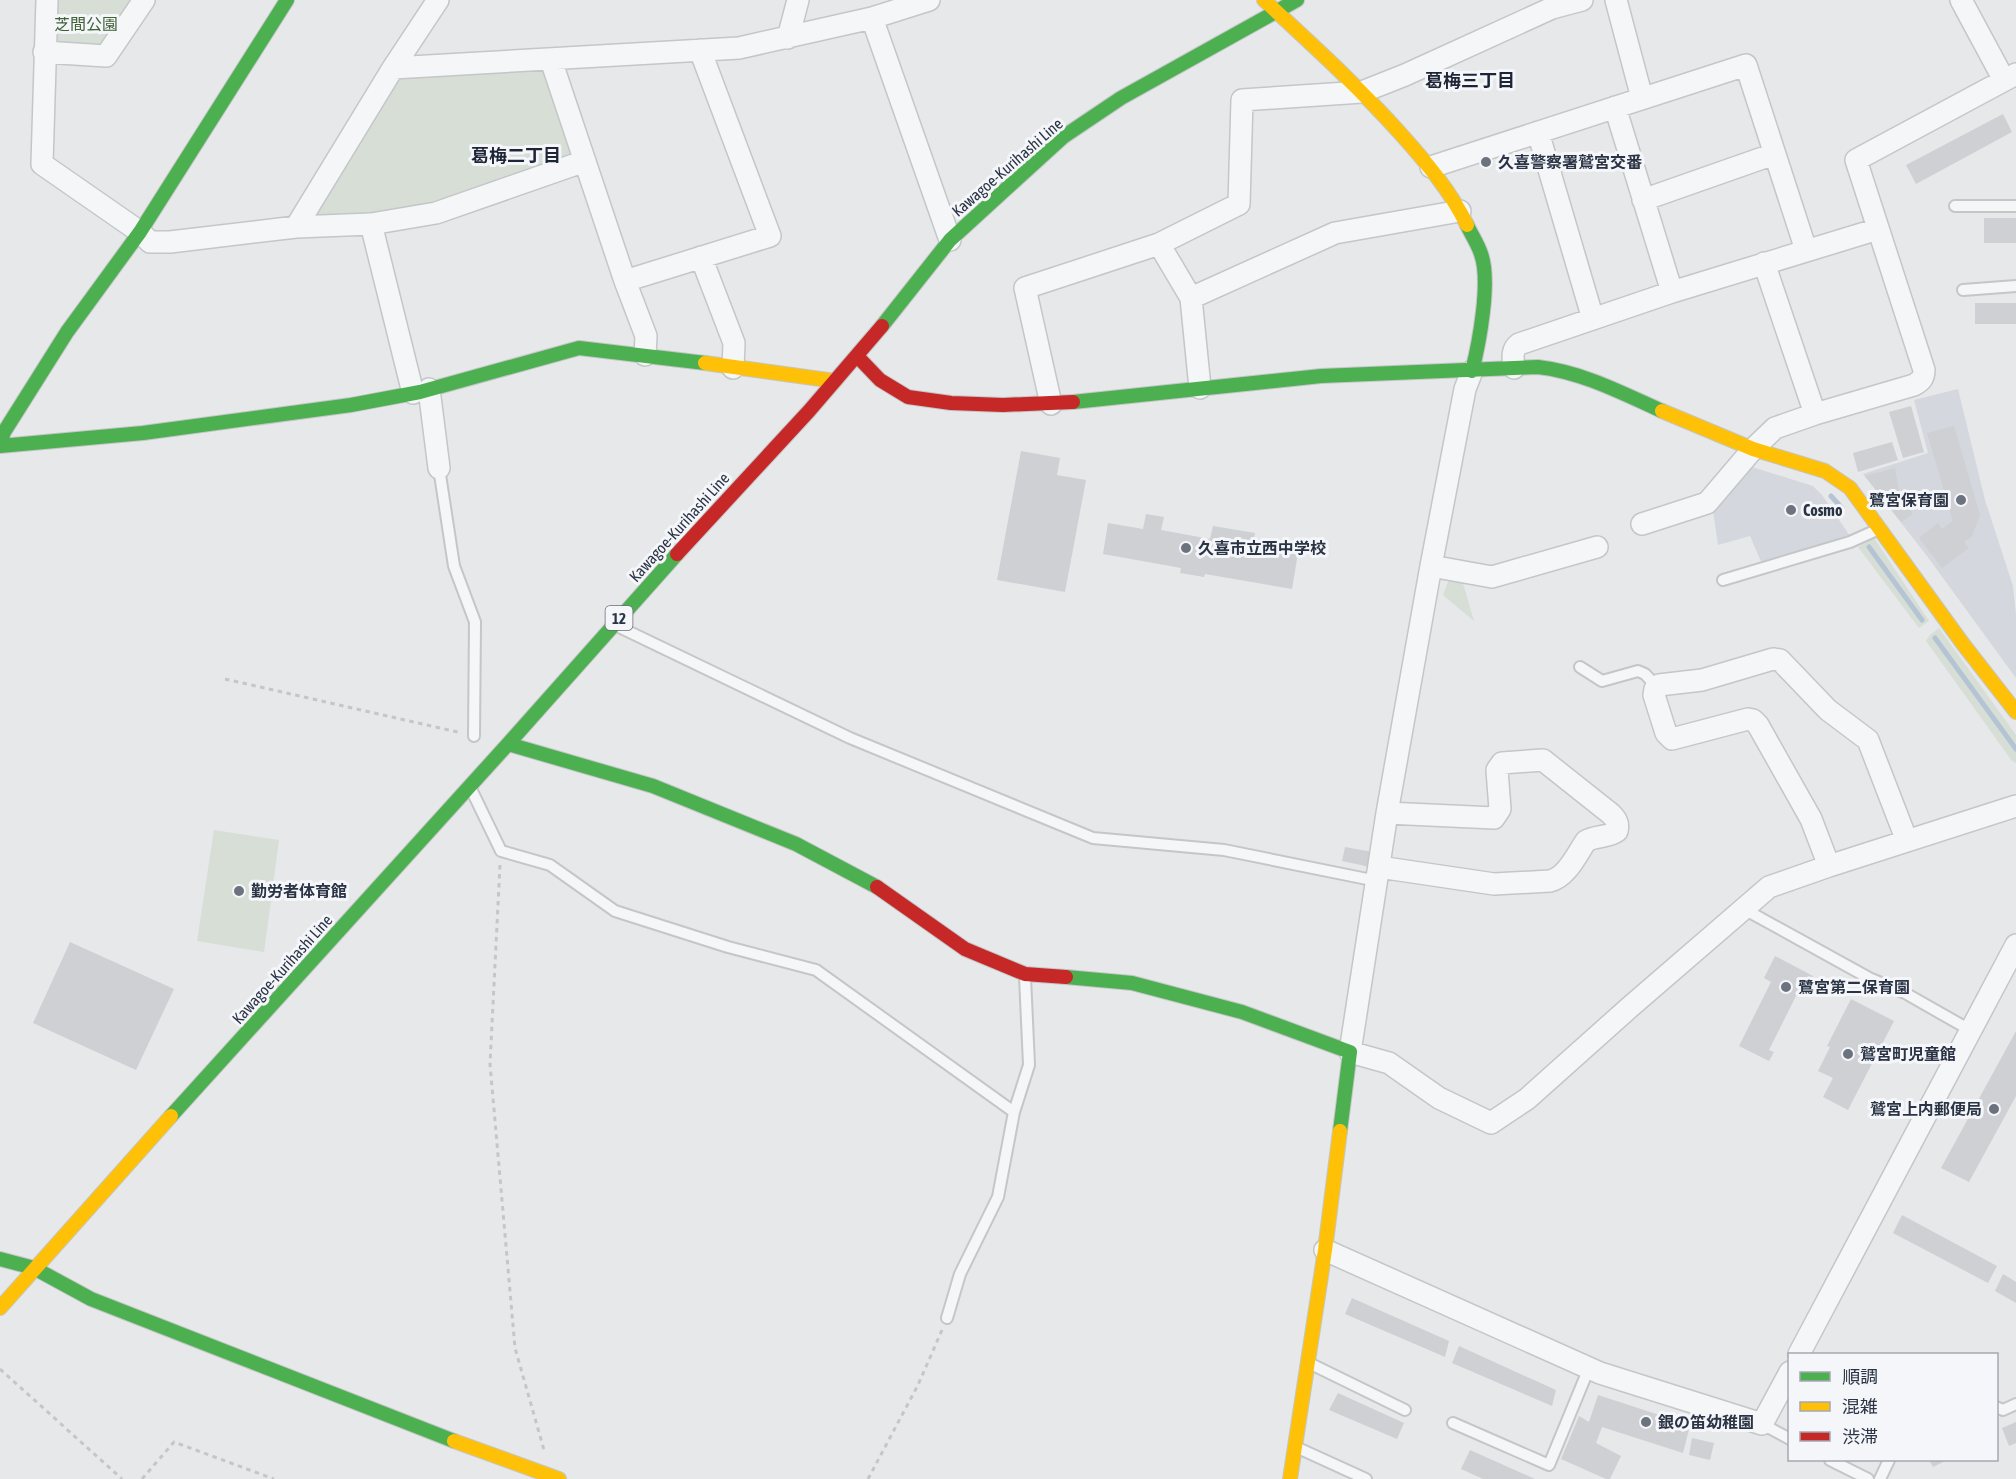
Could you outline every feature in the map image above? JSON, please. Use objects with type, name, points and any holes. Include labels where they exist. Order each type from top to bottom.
[{"type":"street","points":[[47,0],[42,164],[140,232],[150,242],[170,242],[296,227],[371,224],[436,213],[585,161]]},
{"type":"street","points":[[44,52],[106,56],[144,0]]},
{"type":"street","points":[[287,0],[140,232],[67,332],[4,432],[0,446],[143,434],[351,405],[421,391],[571,350],[593,348],[835,381]]},
{"type":"street","points":[[296,227],[393,68],[438,0]]},
{"type":"street","points":[[788,38],[798,0]]},
{"type":"street","points":[[393,68],[738,48],[872,18],[929,0]]},
{"type":"street","points":[[1264,0],[1362,92],[1431,167],[1460,212],[1482,256],[1485,283],[1477,352],[1466,389],[1431,566],[1387,813],[1350,1052],[1325,1250],[1290,1479]]},
{"type":"street","name":"Kawagoe-Kurihashi Line","points":[[0,1308],[705,522],[809,411],[857,356],[950,240],[1063,137],[1120,98],[1297,0]]},
{"type":"street","points":[[1052,404],[1026,288],[1159,244],[1239,204],[1242,100],[1362,92],[1405,75],[1550,4],[1582,0]]},
{"type":"street","points":[[1616,0],[1642,98]]},
{"type":"street","points":[[1642,524],[1707,504],[1753,449],[1775,428],[1914,385],[1924,376],[1921,359],[1856,160],[2010,77],[1960,0]]},
{"type":"street","points":[[872,18],[950,240]]},
{"type":"street","points":[[625,281],[770,236],[700,50]]},
{"type":"street","points":[[551,60],[625,281],[646,336],[645,355]]},
{"type":"street","points":[[1431,167],[1746,65],[1806,250]]},
{"type":"street","points":[[1615,106],[1672,292]]},
{"type":"street","points":[[1538,132],[1593,319]]},
{"type":"street","points":[[1643,200],[1774,154]]},
{"type":"street","points":[[1191,298],[1335,233],[1460,212]]},
{"type":"street","points":[[371,224],[421,391],[439,468]]},
{"type":"street","points":[[1514,368],[1513,354],[1515,347],[1519,344],[1672,292],[1878,229]]},
{"type":"street","points":[[1159,244],[1191,298],[1200,388]]},
{"type":"street","points":[[701,257],[734,343],[734,368]]},
{"type":"street","points":[[1764,263],[1815,414]]},
{"type":"street","points":[[857,356],[880,380],[908,397],[951,403],[1003,405],[1052,404],[1321,376],[1538,367],[1557,369],[1602,383],[1714,434],[1753,449],[1825,471],[1839,478],[1850,488],[1963,644],[2016,712]]},
{"type":"street","points":[[1431,566],[1492,577],[1597,547]]},
{"type":"street","points":[[1829,866],[1811,819],[1758,725],[1748,719],[1672,739],[1666,733],[1654,695],[1657,687],[1674,682],[1702,680],[1773,659],[1780,660],[1828,710],[1868,740],[1907,841]]},
{"type":"street","points":[[508,744],[653,786],[796,844],[881,889],[964,950],[1025,974],[1132,983],[1242,1012],[1350,1052],[1389,1063],[1439,1098],[1491,1123],[1527,1099],[1769,887],[2016,806]]},
{"type":"street","points":[[1378,874],[1494,884],[1550,881],[1558,879],[1563,874],[1586,841],[1613,834],[1617,831],[1618,826],[1617,820],[1611,814],[1544,759],[1502,764],[1499,767],[1500,808],[1494,818],[1387,813]]},
{"type":"street","points":[[1800,1353],[2016,945]]},
{"type":"street","points":[[1325,1250],[1589,1368],[1762,1424],[1788,1376]]},
{"type":"street","points":[[0,1259],[34,1268],[91,1299],[555,1478]]},
{"type":"lane","points":[[1955,206],[2016,206]]},
{"type":"lane","points":[[1963,290],[2016,286]]},
{"type":"lane","points":[[439,468],[454,566],[475,622],[474,736]]},
{"type":"lane","points":[[1723,580],[1850,542],[1880,529]]},
{"type":"lane","points":[[614,625],[850,738],[1093,838],[1224,850],[1378,874]]},
{"type":"lane","points":[[1580,667],[1602,681],[1638,671],[1646,674],[1657,687]]},
{"type":"lane","points":[[470,786],[501,851],[550,865],[615,911],[728,947],[816,970],[1014,1112]]},
{"type":"lane","points":[[1744,909],[1869,978],[1905,993],[1970,1030]]},
{"type":"lane","points":[[947,1318],[960,1274],[998,1197],[1014,1112],[1029,1065],[1025,974]]},
{"type":"lane","points":[[1308,1362],[1405,1410]]},
{"type":"lane","points":[[1453,1423],[1549,1466],[1589,1368]]},
{"type":"lane","points":[[1998,1408],[2003,1410],[2016,1404]]},
{"type":"lane","points":[[1762,1424],[1788,1438]]},
{"type":"lane","points":[[1295,1446],[1366,1479]]},
{"type":"lane","points":[[1832,1461],[1868,1479]]},
{"type":"lane","points":[[1880,1479],[1889,1461]]},
{"type":"path","points":[[225,679],[474,736]]},
{"type":"path","points":[[501,851],[490,1064],[515,1348],[555,1478]]},
{"type":"path","points":[[868,1479],[918,1385],[947,1318]]},
{"type":"path","points":[[0,1369],[122,1479]]},
{"type":"path","points":[[142,1479],[174,1442],[274,1479]]},
{"type":"shaded area","points":[[1958,389],[1985,500],[2013,586],[2016,615],[2016,678],[1927,556],[1863,474],[1928,453],[1914,400]]},
{"type":"shaded area","points":[[1749,466],[1813,486],[1822,495],[1850,536],[1762,564],[1750,536],[1718,545],[1713,511]]},
{"type":"green space","name":"芝間公園","points":[[52,0],[130,0],[98,49],[50,45]]},
{"type":"green space","points":[[547,67],[575,156],[432,205],[370,214],[311,216],[397,75]]},
{"type":"green space","points":[[1874,538],[1929,621],[1919,628],[1858,547]]},
{"type":"green space","points":[[1450,577],[1462,580],[1474,621],[1443,595]]},
{"type":"green space","points":[[1939,628],[2016,735],[2016,763],[2012,761],[1926,641]]},
{"type":"green space","name":"勤労者体育館","points":[[214,830],[279,840],[264,952],[197,941]]},
{"type":"building","points":[[2003,114],[2012,132],[1916,184],[1906,165]]},
{"type":"building","points":[[1984,218],[2016,218],[2016,243],[1984,243]]},
{"type":"building","points":[[1975,303],[2016,303],[2016,324],[1975,324]]},
{"type":"building","points":[[1911,406],[1924,452],[1903,458],[1889,412]]},
{"type":"building","points":[[1954,426],[1980,515],[1972,536],[1964,542],[1969,548],[1942,568],[1919,538],[1938,523],[1942,529],[1953,521],[1927,433]]},
{"type":"building","points":[[1892,442],[1898,460],[1858,472],[1853,453]]},
{"type":"building","points":[[1021,451],[1060,458],[1057,475],[1086,480],[1065,592],[997,580]]},
{"type":"building","points":[[1895,468],[1899,491],[1913,514],[1901,522],[1865,476]]},
{"type":"building","points":[[1146,514],[1164,517],[1161,530],[1210,539],[1213,526],[1255,533],[1253,545],[1298,553],[1292,589],[1205,574],[1204,577],[1180,573],[1181,568],[1103,554],[1108,523],[1143,529]]},
{"type":"building","points":[[1345,847],[1373,852],[1370,867],[1342,861]]},
{"type":"building","points":[[70,942],[174,989],[136,1070],[33,1023]]},
{"type":"building","points":[[1775,956],[1813,976],[1804,993],[1799,990],[1769,1050],[1774,1052],[1769,1061],[1739,1046],[1771,982],[1764,978]]},
{"type":"building","points":[[1851,999],[1894,1021],[1848,1110],[1823,1097],[1833,1078],[1818,1071],[1830,1047],[1827,1046]]},
{"type":"building","points":[[2016,1031],[2016,1096],[1969,1182],[1941,1168]]},
{"type":"building","points":[[1902,1215],[1997,1266],[1988,1283],[1893,1233]]},
{"type":"building","points":[[2003,1274],[2016,1282],[2016,1303],[1995,1291]]},
{"type":"building","points":[[1352,1298],[1449,1341],[1445,1357],[1345,1314]]},
{"type":"building","points":[[1459,1346],[1556,1390],[1552,1406],[1452,1363]]},
{"type":"building","points":[[1338,1393],[1404,1423],[1397,1439],[1329,1410]]},
{"type":"building","points":[[1598,1395],[1690,1425],[1683,1453],[1602,1427],[1596,1443],[1621,1456],[1610,1479],[1561,1459],[1579,1416],[1589,1422]]},
{"type":"building","points":[[2016,1422],[2016,1443],[2009,1446],[2002,1428]]},
{"type":"building","points":[[1692,1438],[1714,1443],[1710,1460],[1689,1455]]},
{"type":"building","points":[[1470,1450],[1535,1479],[1483,1479],[1461,1469]]},
{"type":"building","points":[[1930,1461],[1945,1461],[1933,1467]]},
{"type":"waterway","points":[[1831,496],[1842,508]]},
{"type":"waterway","points":[[1869,547],[1922,620]]},
{"type":"waterway","points":[[1935,638],[2016,749]]},
{"type":"traffic: fast","points":[[0,445],[4,432],[67,332],[140,232],[287,0]]},
{"type":"traffic: fast","points":[[882,326],[950,240],[1063,137],[1121,98],[1297,0]]},
{"type":"traffic: fast","points":[[1467,225],[1481,254],[1485,280],[1481,329],[1472,371]]},
{"type":"traffic: fast","points":[[0,446],[143,433],[351,405],[420,392],[579,348],[705,363]]},
{"type":"traffic: fast","points":[[1073,402],[1321,376],[1538,367],[1586,378],[1662,411]]},
{"type":"traffic: fast","points":[[171,1116],[677,554]]},
{"type":"traffic: fast","points":[[508,744],[653,786],[796,844],[877,887]]},
{"type":"traffic: fast","points":[[1066,977],[1132,983],[1242,1012],[1350,1052],[1340,1131]]},
{"type":"traffic: fast","points":[[0,1259],[34,1268],[91,1299],[454,1441]]},
{"type":"traffic: slow","points":[[1264,0],[1350,81],[1399,132],[1445,188],[1467,225]]},
{"type":"traffic: slow","points":[[705,363],[835,381]]},
{"type":"traffic: slow","points":[[1662,411],[1753,449],[1825,471],[1850,488],[1963,644],[2016,712]]},
{"type":"traffic: slow","points":[[0,1308],[171,1116]]},
{"type":"traffic: slow","points":[[1290,1479],[1325,1250],[1340,1131]]},
{"type":"traffic: slow","points":[[454,1441],[559,1479]]},
{"type":"traffic: jam","points":[[677,554],[809,411],[882,326]]},
{"type":"traffic: jam","points":[[857,356],[880,380],[908,397],[951,403],[1003,405],[1073,402]]},
{"type":"traffic: jam","points":[[877,887],[965,949],[1025,974],[1066,977]]},
{"type":"place","name":"久喜警察署鷲宮交番","points":[[1486,162]]},
{"type":"place","name":"鷺宮保育園","points":[[1961,500]]},
{"type":"place","name":"Cosmo","points":[[1791,510]]},
{"type":"place","name":"久喜市立西中学校","points":[[1186,548]]},
{"type":"place","name":"勤労者体育館","points":[[239,891]]},
{"type":"place","name":"鷺宮第二保育園","points":[[1786,987]]},
{"type":"place","name":"鷲宮町児童館","points":[[1848,1054]]},
{"type":"place","name":"鷲宮上内郵便局","points":[[1994,1109]]},
{"type":"place","name":"銀の笛幼稚園","points":[[1646,1422]]},
{"type":"district","name":"葛梅三丁目","points":[[1470,80]]},
{"type":"district","name":"葛梅二丁目","points":[[516,155]]}]
